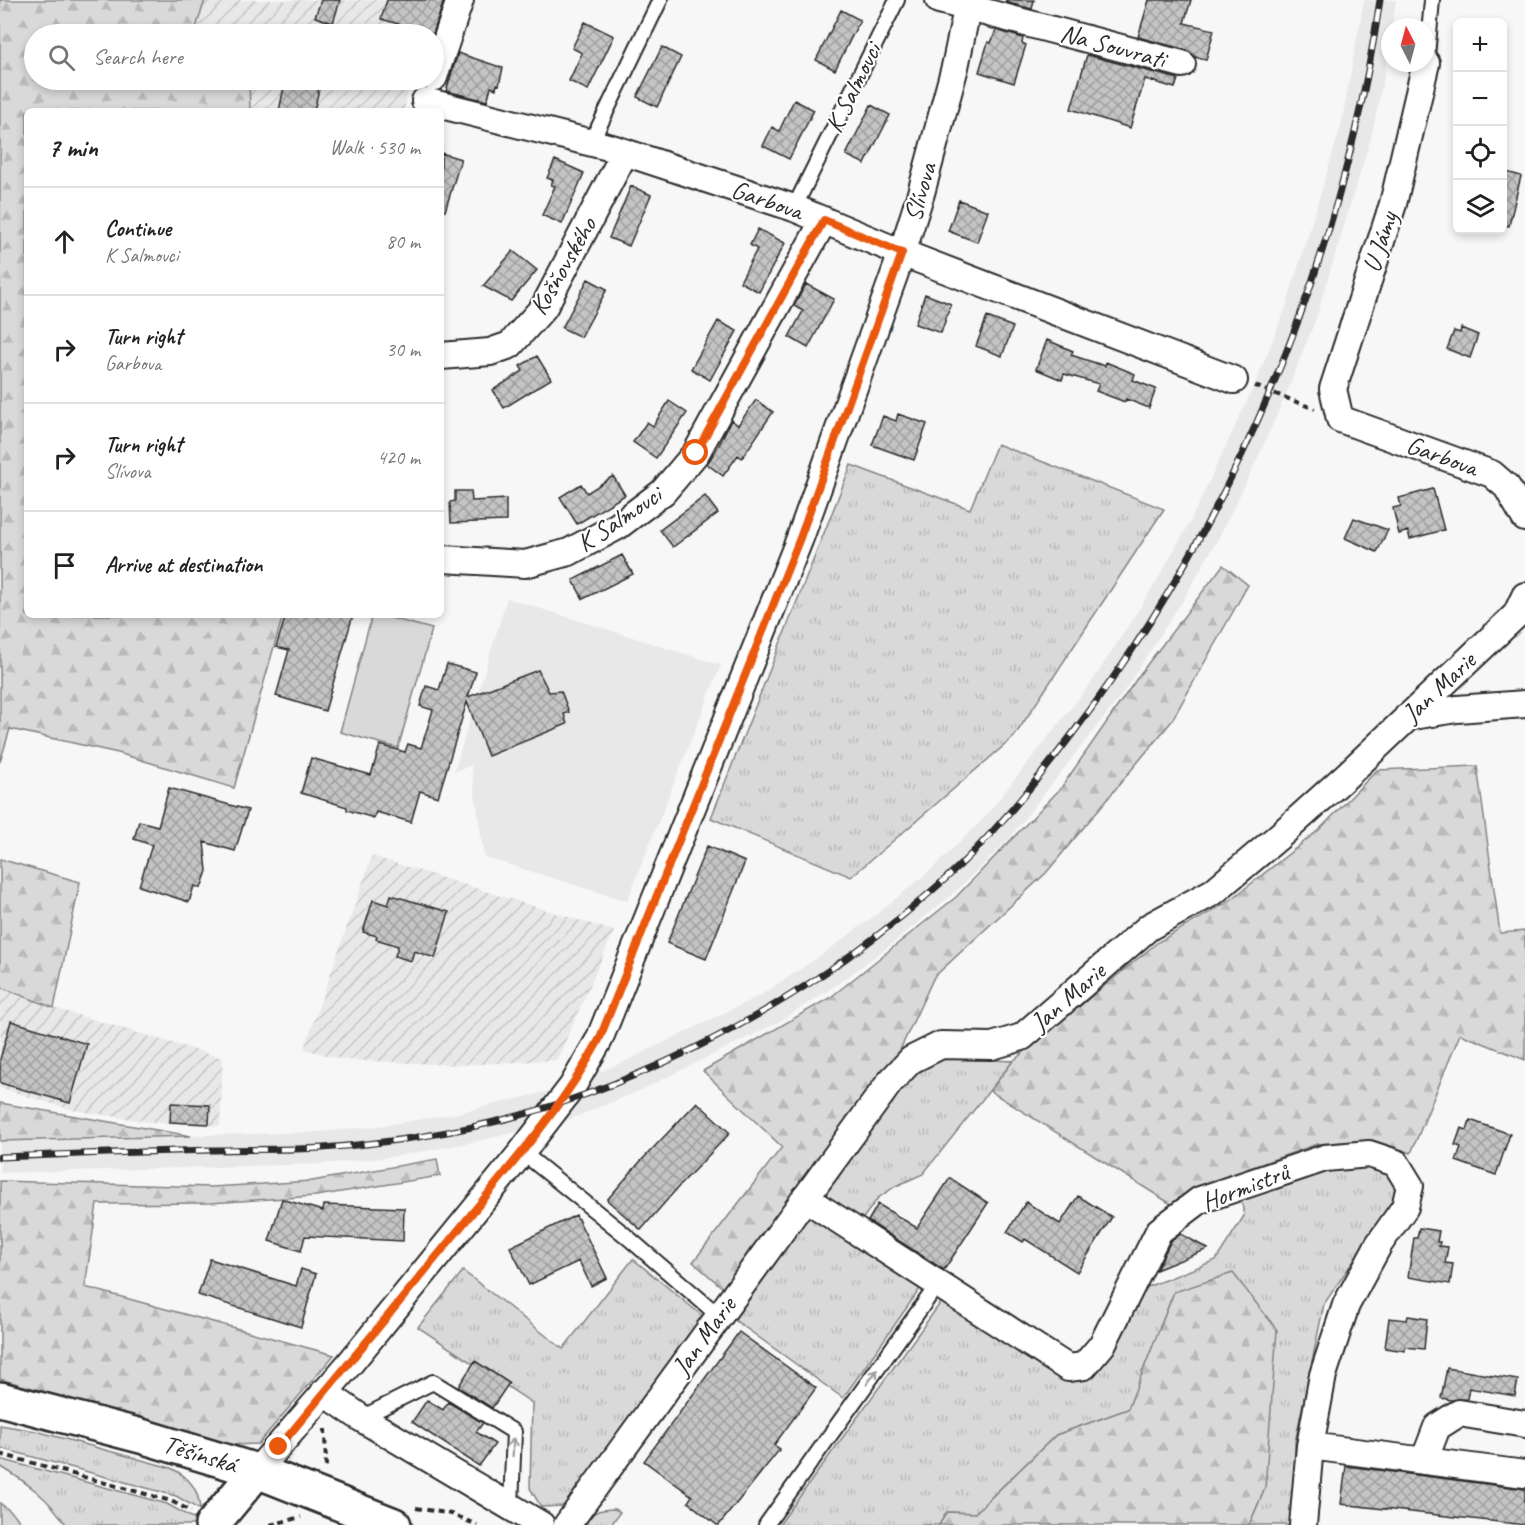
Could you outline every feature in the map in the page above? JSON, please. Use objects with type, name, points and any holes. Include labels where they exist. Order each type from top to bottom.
[{"type":"main road","name":"Těšínská","points":[[0,1399],[141,1436],[400,1516]]},
{"type":"main road","points":[[212,1525],[257,1471]]},
{"type":"street","points":[[444,45],[459,0]]},
{"type":"street","name":"Na Souvrati","points":[[939,0],[968,4],[1182,64]]},
{"type":"street","name":"Slívova","points":[[257,1471],[522,1152],[572,1087],[599,1040],[800,538],[902,253],[945,105],[968,4]]},
{"type":"street","name":"U Jámy","points":[[1340,419],[1333,389],[1393,204],[1423,72]]},
{"type":"street","name":"Garbova","points":[[428,92],[624,152],[794,208],[902,253],[1234,380]]},
{"type":"street","name":"Košňovského","points":[[444,356],[490,352],[510,345],[544,308],[624,152]]},
{"type":"street","name":"K Salmovci","points":[[444,559],[525,564],[568,552],[618,526],[663,492],[696,453],[824,220]]},
{"type":"street","name":"Garbova","points":[[1340,419],[1492,474],[1507,487],[1525,518]]},
{"type":"street","name":"Jan Marie","points":[[567,1525],[890,1082],[911,1060],[941,1045],[992,1046],[1022,1037],[1149,927],[1213,892],[1321,799],[1516,615],[1525,596]]},
{"type":"street","points":[[1407,717],[1457,709],[1525,704]]},
{"type":"street","name":"Hormistrů","points":[[805,1198],[1068,1368],[1084,1366],[1102,1345],[1159,1231],[1200,1200],[1325,1158],[1369,1154],[1396,1163],[1410,1186],[1405,1208],[1378,1244],[1346,1305],[1323,1376],[1310,1446],[1302,1525]]},
{"type":"street","points":[[324,1392],[361,1418],[541,1525]]},
{"type":"street","points":[[1424,1461],[1437,1427],[1459,1413],[1525,1424]]},
{"type":"street","points":[[1310,1446],[1525,1474]]},
{"type":"lane","points":[[591,143],[660,0]]},
{"type":"lane","name":"K Salmovci","points":[[794,208],[897,0]]},
{"type":"lane","name":"U Jámy","points":[[1430,18],[1432,0]]},
{"type":"lane","points":[[522,1152],[625,1235],[719,1316]]},
{"type":"lane","points":[[766,1525],[938,1284]]},
{"type":"lane","points":[[361,1418],[433,1382],[514,1432],[511,1506]]},
{"type":"path","points":[[1234,380],[1270,391],[1340,419]]},
{"type":"path","points":[[324,1392],[326,1473]]},
{"type":"path","points":[[0,1454],[171,1500]]},
{"type":"path","points":[[400,1516],[451,1514],[477,1525]]},
{"type":"shaded area","points":[[205,0],[450,0],[443,24],[197,24]]},
{"type":"shaded area","points":[[1364,0],[1396,0],[1393,18],[1381,18],[1381,72],[1385,72],[1372,134],[1316,318],[1285,397],[1219,537],[1183,600],[1120,697],[1008,840],[954,893],[893,943],[835,986],[777,1023],[641,1090],[568,1120],[464,1144],[392,1157],[322,1164],[0,1173],[0,1141],[320,1132],[387,1125],[458,1113],[558,1089],[628,1060],[761,995],[816,959],[873,917],[932,869],[984,818],[1094,679],[1155,584],[1190,522],[1255,384],[1286,307],[1341,126]]},
{"type":"shaded area","points":[[249,90],[408,90],[405,108],[250,108]]},
{"type":"shaded area","points":[[507,598],[721,665],[627,901],[484,857],[471,765],[454,772]]},
{"type":"shaded area","points":[[372,856],[614,931],[557,1060],[458,1065],[344,1060],[304,1049]]},
{"type":"shaded area","points":[[0,987],[54,1008],[223,1058],[220,1126],[150,1122],[72,1110],[0,1088]]},
{"type":"green space","points":[[0,0],[205,0],[197,24],[24,24],[24,90],[249,90],[250,108],[24,108],[24,618],[282,618],[234,788],[118,753],[10,729],[0,762]]},
{"type":"green space","points":[[997,444],[1164,509],[1014,737],[851,877],[711,818],[851,465],[970,509]]},
{"type":"green space","points":[[1223,565],[1248,585],[1171,722],[1046,873],[934,977],[899,1052],[724,1289],[693,1262],[782,1147],[703,1071],[831,997],[956,897],[1061,788],[1140,674]]},
{"type":"green space","points":[[371,618],[391,618],[432,629],[398,748],[340,732]]},
{"type":"green space","points":[[1477,766],[1500,933],[1525,931],[1525,1060],[1460,1034],[1411,1153],[1372,1140],[1317,1144],[1191,1189],[1171,1204],[990,1091],[1013,1061],[1158,942],[1228,902],[1320,829],[1377,770]]},
{"type":"green space","points":[[0,859],[80,882],[54,1008],[0,987]]},
{"type":"green space","points":[[948,1058],[1013,1061],[923,1174],[896,1186],[878,1198],[858,1225],[820,1195],[899,1087],[922,1065]]},
{"type":"green space","points":[[0,1103],[191,1136],[0,1141]]},
{"type":"green space","points":[[437,1159],[440,1176],[316,1196],[210,1203],[97,1204],[85,1287],[334,1355],[258,1444],[231,1445],[0,1379],[0,1181],[212,1187],[312,1181]]},
{"type":"green space","points":[[1336,1165],[1367,1166],[1387,1171],[1397,1184],[1393,1202],[1324,1304],[1295,1442],[1293,1525],[1249,1525],[1265,1488],[1174,1292],[1128,1409],[1056,1435],[975,1513],[947,1512],[939,1525],[779,1525],[944,1298],[1068,1377],[1142,1289],[1216,1260],[1244,1216],[1241,1196]]},
{"type":"green space","points":[[810,1213],[922,1286],[843,1398],[732,1318]]},
{"type":"green space","points":[[633,1259],[705,1318],[564,1506],[541,1507],[530,1488],[532,1403],[418,1327],[463,1271],[563,1349]]},
{"type":"green space","points":[[1233,1273],[1277,1330],[1265,1488],[1249,1525],[939,1525],[947,1512],[975,1513],[1056,1435],[1128,1409],[1174,1292]]},
{"type":"green space","points":[[0,1425],[36,1431],[171,1468],[192,1484],[198,1496],[200,1510],[176,1496],[0,1448]]},
{"type":"green space","points":[[0,1459],[167,1504],[196,1520],[194,1525],[66,1525],[53,1507],[37,1492],[0,1466]]},
{"type":"green space","points":[[0,1503],[15,1515],[22,1525],[0,1525]]},
{"type":"green space","points":[[615,1509],[620,1512],[611,1525],[586,1525],[593,1514]]},
{"type":"building","points":[[321,0],[340,0],[333,23],[315,17]]},
{"type":"building","points":[[387,0],[444,0],[436,24],[398,24],[381,19]]},
{"type":"building","points":[[1006,0],[1034,0],[1032,9],[1005,2]]},
{"type":"building","points":[[1149,0],[1191,0],[1184,23],[1214,30],[1206,60],[1195,57],[1186,50],[1138,37]]},
{"type":"building","points":[[841,10],[860,20],[835,70],[816,60]]},
{"type":"building","points":[[585,22],[614,36],[588,90],[569,81],[582,53],[572,48]]},
{"type":"building","points":[[996,30],[1023,38],[1022,43],[1026,45],[1014,83],[979,72],[988,42],[991,43]]},
{"type":"building","points":[[662,47],[681,57],[657,107],[637,97]]},
{"type":"building","points":[[458,53],[503,68],[499,85],[497,84],[496,89],[491,87],[487,101],[446,91]]},
{"type":"building","points":[[1087,55],[1178,79],[1175,88],[1145,79],[1130,128],[1071,109]]},
{"type":"building","points":[[283,90],[319,90],[315,108],[280,108]]},
{"type":"building","points":[[794,100],[814,110],[789,159],[763,146],[772,127],[779,131]]},
{"type":"building","points":[[871,105],[890,115],[865,164],[846,155]]},
{"type":"building","points":[[444,154],[461,159],[444,211]]},
{"type":"building","points":[[555,160],[584,173],[562,224],[542,215],[555,186],[551,185],[553,180],[547,178]]},
{"type":"building","points":[[1507,172],[1521,176],[1509,226],[1507,226]]},
{"type":"building","points":[[631,186],[651,195],[629,246],[609,238]]},
{"type":"building","points":[[959,200],[988,211],[977,242],[948,231]]},
{"type":"building","points":[[758,229],[785,243],[759,292],[740,282],[757,249],[750,245]]},
{"type":"building","points":[[513,251],[537,270],[511,301],[483,286]]},
{"type":"building","points":[[588,279],[607,289],[581,337],[562,328]]},
{"type":"building","points":[[806,284],[834,299],[808,348],[789,337],[803,311],[794,306]]},
{"type":"building","points":[[925,294],[951,304],[941,333],[915,324]]},
{"type":"building","points":[[987,317],[1013,327],[1002,356],[976,346]]},
{"type":"building","points":[[718,321],[737,331],[710,380],[691,369]]},
{"type":"building","points":[[1461,328],[1478,335],[1470,358],[1447,349],[1454,331],[1460,333]]},
{"type":"building","points":[[1047,340],[1073,351],[1071,355],[1105,366],[1106,362],[1135,374],[1133,380],[1156,389],[1149,408],[1096,391],[1099,384],[1064,374],[1062,380],[1036,369]]},
{"type":"building","points":[[537,356],[551,379],[504,408],[493,390],[523,371],[520,366]]},
{"type":"building","points":[[756,400],[773,412],[742,458],[738,455],[723,476],[707,464],[731,420],[738,425]]},
{"type":"building","points":[[669,401],[687,413],[656,458],[633,442],[647,422],[653,426]]},
{"type":"building","points":[[898,414],[927,424],[914,460],[872,445],[883,416],[896,421]]},
{"type":"building","points":[[613,476],[625,495],[577,524],[560,497],[581,484],[587,493]]},
{"type":"building","points":[[1433,489],[1444,530],[1410,539],[1408,531],[1399,534],[1393,508],[1401,506],[1399,498]]},
{"type":"building","points":[[455,491],[471,491],[472,501],[506,499],[506,521],[451,523],[450,502],[455,501]]},
{"type":"building","points":[[705,496],[718,513],[673,547],[660,530]]},
{"type":"building","points":[[1354,518],[1388,530],[1377,552],[1345,538]]},
{"type":"building","points":[[622,555],[633,574],[583,599],[573,580]]},
{"type":"building","points":[[285,618],[352,618],[325,711],[276,696],[289,650],[276,647]]},
{"type":"building","points":[[447,664],[476,672],[468,697],[538,670],[549,692],[561,691],[569,712],[564,714],[567,724],[488,756],[467,702],[438,797],[420,791],[411,822],[376,812],[374,818],[301,793],[311,758],[371,775],[380,745],[405,752],[408,744],[421,748],[433,710],[420,706],[426,686],[439,690]]},
{"type":"building","points":[[169,788],[248,810],[235,851],[204,842],[207,871],[201,888],[194,886],[189,902],[139,886],[152,845],[134,839],[139,821],[158,826]]},
{"type":"building","points":[[707,846],[745,862],[706,959],[667,943]]},
{"type":"building","points":[[391,895],[449,912],[435,958],[414,951],[411,961],[395,956],[398,946],[363,932],[373,900],[388,905]]},
{"type":"building","points":[[11,1021],[87,1044],[70,1103],[0,1083],[0,1059]]},
{"type":"building","points":[[697,1102],[730,1133],[641,1230],[607,1200]]},
{"type":"building","points":[[171,1103],[210,1105],[209,1124],[170,1122]]},
{"type":"building","points":[[1470,1120],[1510,1134],[1496,1175],[1456,1161],[1461,1147],[1455,1145],[1461,1128],[1467,1130]]},
{"type":"building","points":[[950,1178],[988,1203],[944,1270],[868,1221],[878,1204],[917,1228]]},
{"type":"building","points":[[1078,1196],[1112,1217],[1077,1272],[1025,1239],[1023,1242],[1007,1232],[1026,1202],[1060,1224]]},
{"type":"building","points":[[282,1199],[323,1211],[324,1205],[404,1208],[403,1241],[305,1236],[301,1251],[269,1241]]},
{"type":"building","points":[[576,1215],[607,1278],[591,1286],[579,1261],[529,1285],[510,1247]]},
{"type":"building","points":[[1419,1228],[1439,1231],[1437,1242],[1440,1242],[1439,1246],[1448,1247],[1445,1263],[1453,1264],[1450,1284],[1408,1277],[1414,1238],[1417,1238]]},
{"type":"building","points":[[1181,1234],[1208,1249],[1156,1270],[1171,1241]]},
{"type":"building","points":[[210,1259],[296,1286],[301,1269],[316,1274],[301,1327],[198,1295]]},
{"type":"building","points":[[1408,1316],[1427,1319],[1424,1349],[1405,1347],[1405,1351],[1385,1348],[1389,1318],[1407,1320]]},
{"type":"building","points":[[739,1332],[816,1388],[774,1445],[780,1449],[717,1525],[688,1502],[692,1496],[644,1461]]},
{"type":"building","points":[[475,1361],[509,1383],[492,1408],[458,1387]]},
{"type":"building","points":[[1447,1368],[1518,1380],[1515,1396],[1469,1388],[1467,1399],[1441,1398]]},
{"type":"building","points":[[427,1400],[443,1410],[448,1402],[483,1423],[476,1432],[495,1444],[479,1466],[412,1422]]},
{"type":"building","points":[[1346,1466],[1525,1489],[1525,1525],[1341,1504]]},
{"type":"railway","points":[[0,1157],[323,1148],[413,1138],[503,1120],[561,1103],[613,1084],[714,1038],[763,1012],[811,982],[857,951],[901,917],[978,848],[1070,737],[1129,655],[1182,569],[1229,480],[1272,388],[1308,294],[1338,197],[1362,99],[1380,0]]},
{"type":"route","points":[[279,1447],[522,1152],[572,1087],[599,1040],[800,538],[902,253],[824,220],[696,453]]}]
